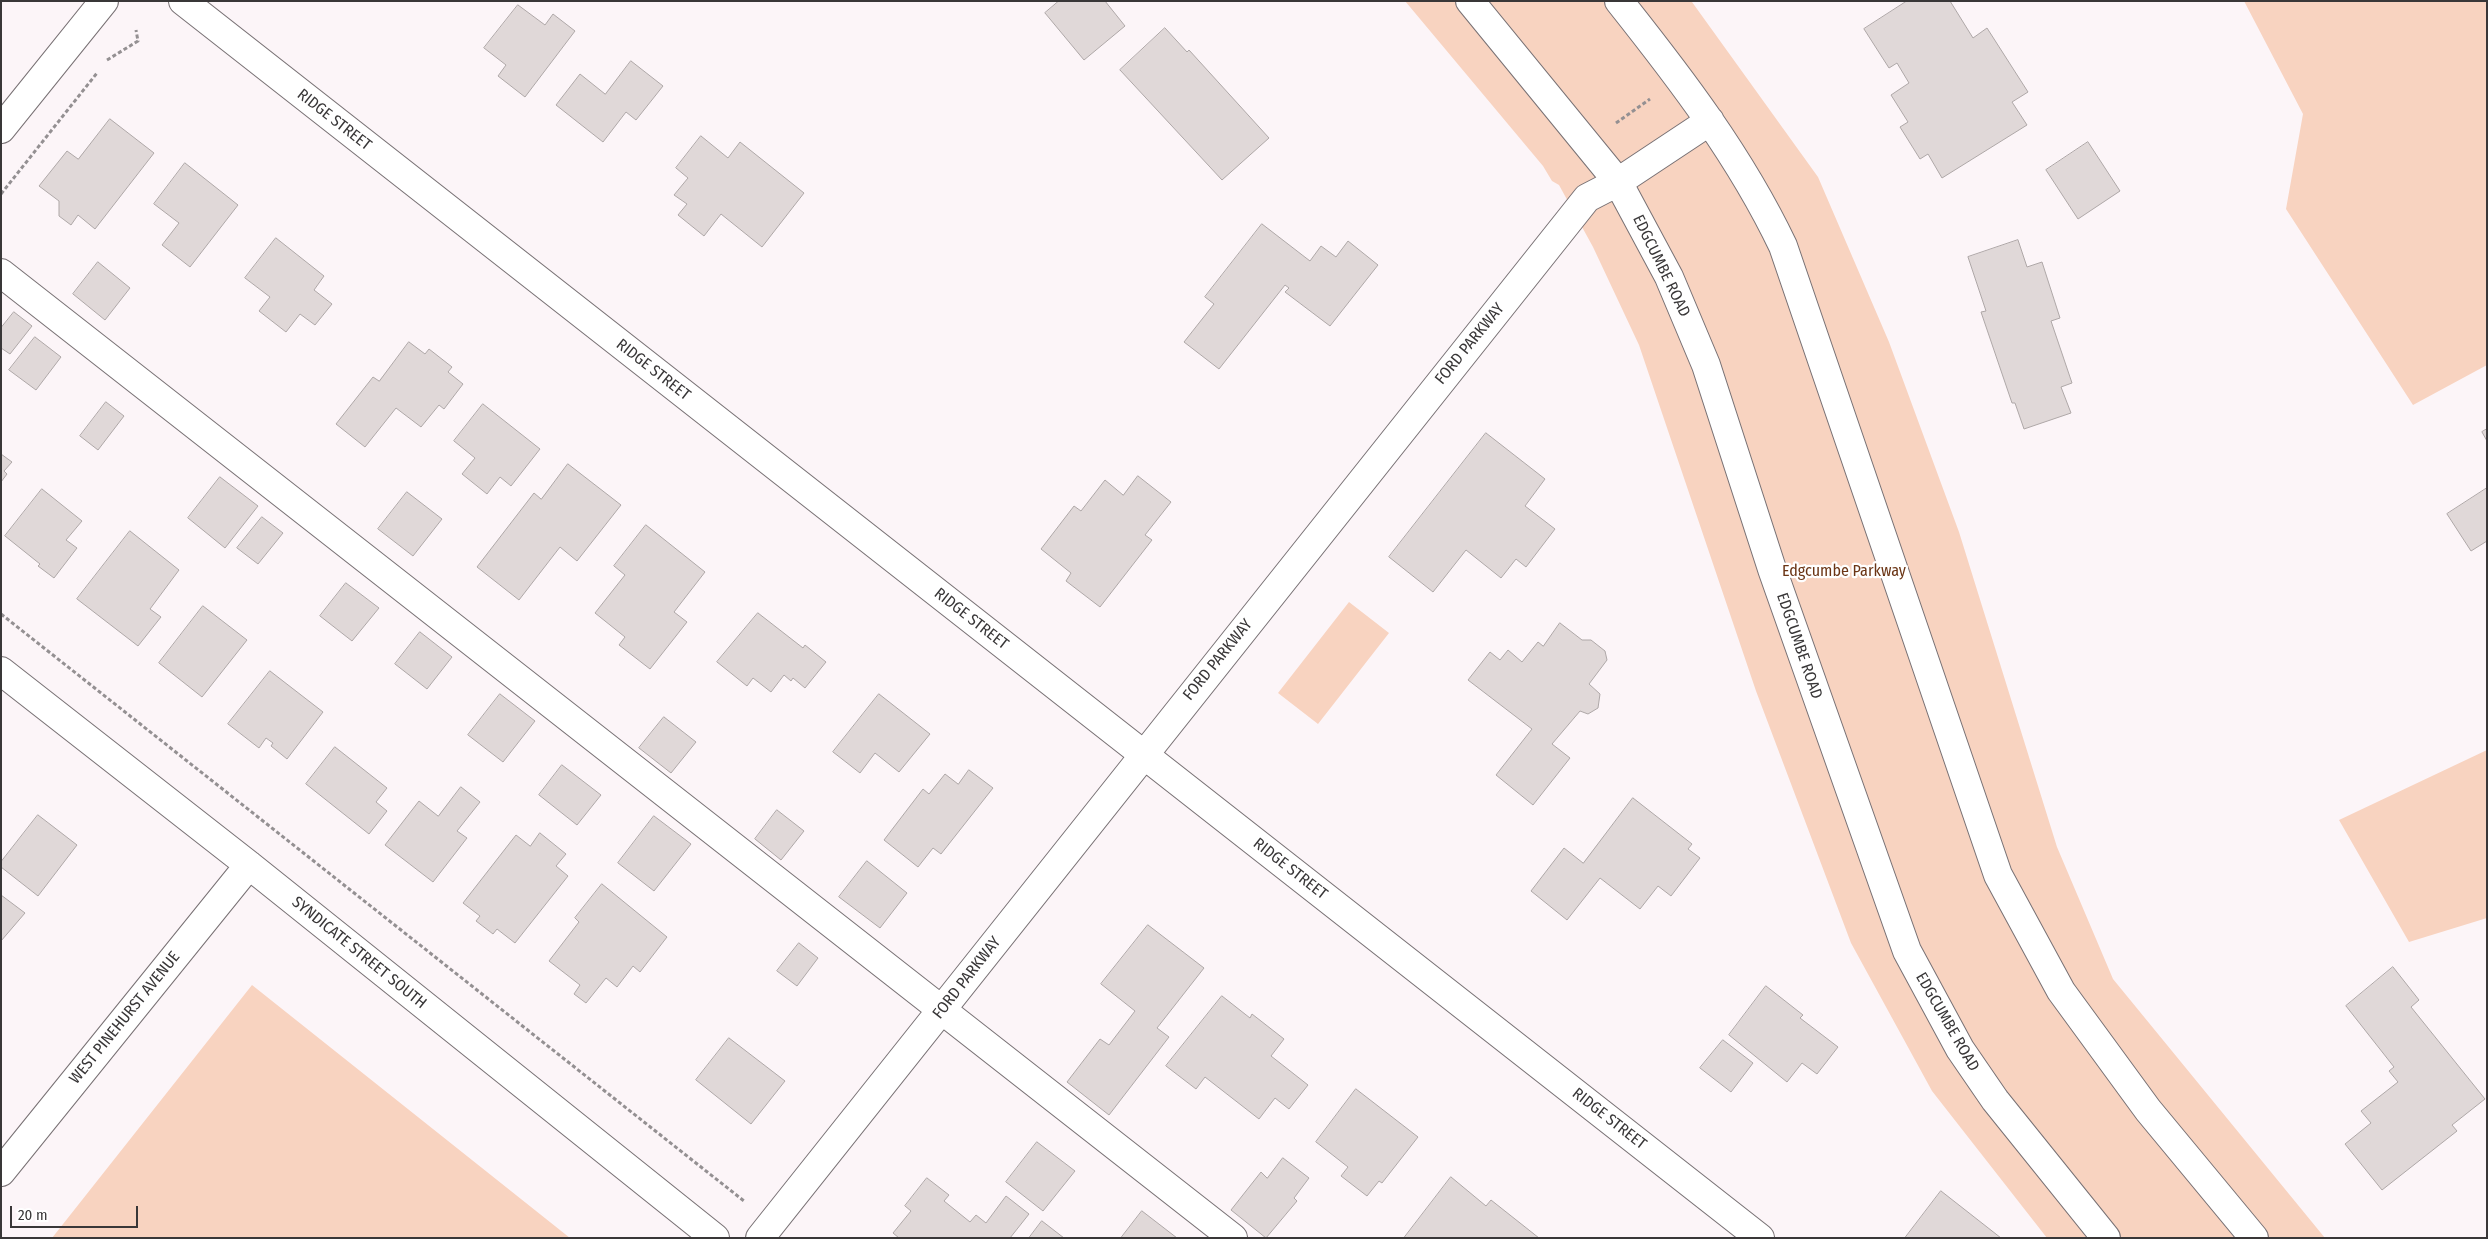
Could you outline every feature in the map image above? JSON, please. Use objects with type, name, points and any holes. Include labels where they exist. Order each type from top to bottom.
[{"type":"street","points":[[1,129],[104,1]]},
{"type":"street","name":"RIDGE STREET","points":[[183,1],[1760,1238]]},
{"type":"street","name":"EDGCUMBE ROAD","points":[[1470,1],[1618,182],[1669,277],[1706,365],[1772,569],[1907,950],[1960,1049],[1994,1100],[2106,1238]]},
{"type":"street","points":[[1619,1],[1710,120],[1762,202],[1783,246],[1998,875],[2061,991],[2148,1110],[2254,1238]]},
{"type":"street","name":"FORD PARKWAY","points":[[760,1238],[1587,198],[1618,182],[1710,120]]},
{"type":"street","points":[[1,273],[1233,1238]]},
{"type":"street","name":"SYNDICATE STREET SOUTH","points":[[1,671],[249,865],[715,1238]]},
{"type":"street","name":"WEST PINEHURST AVENUE","points":[[1,1172],[249,865]]},
{"type":"path","points":[[1,194],[108,58],[138,41],[136,30]]},
{"type":"path","points":[[1608,129],[1654,95]]},
{"type":"path","points":[[1,614],[746,1203]]},
{"type":"green space","name":"Edgcumbe Parkway","points":[[1405,1],[1692,2],[1818,177],[1889,342],[1959,532],[2057,847],[2113,979],[2325,1238],[2047,1238],[1932,1091],[1851,943],[1756,691],[1639,345],[1593,247],[1559,185],[1552,181],[1543,166]]},
{"type":"green space","points":[[2244,1],[2487,1],[2487,365],[2413,405],[2286,209],[2303,114]]},
{"type":"green space","points":[[1349,602],[1389,633],[1318,724],[1278,693]]},
{"type":"green space","points":[[2487,750],[2487,918],[2409,942],[2339,820]]},
{"type":"green space","points":[[252,985],[570,1238],[52,1238]]},
{"type":"building","points":[[1059,1],[1105,1],[1125,26],[1084,60],[1045,13]]},
{"type":"building","points":[[1907,1],[1950,1],[1973,38],[1987,28],[2028,92],[2012,102],[2027,125],[1942,178],[1928,154],[1920,159],[1900,127],[1908,122],[1891,95],[1909,83],[1897,63],[1889,68],[1864,29]]},
{"type":"building","points":[[518,5],[545,25],[553,14],[575,31],[525,97],[498,76],[506,65],[484,48]]},
{"type":"building","points":[[1165,28],[1187,52],[1189,50],[1269,138],[1222,180],[1120,70]]},
{"type":"building","points":[[631,61],[663,86],[636,120],[626,112],[603,142],[556,105],[580,74],[605,94]]},
{"type":"building","points":[[110,119],[154,153],[95,229],[78,215],[71,225],[59,216],[59,201],[39,186],[67,151],[78,159]]},
{"type":"building","points":[[701,136],[728,158],[740,142],[804,193],[762,247],[721,214],[704,236],[678,215],[687,204],[674,195],[688,178],[676,168]]},
{"type":"building","points":[[2088,142],[2120,191],[2078,219],[2046,170]]},
{"type":"building","points":[[185,163],[238,205],[190,267],[162,245],[179,223],[154,204]]},
{"type":"building","points":[[1262,224],[1310,261],[1321,246],[1336,257],[1348,241],[1378,265],[1330,326],[1285,292],[1289,288],[1285,285],[1219,369],[1184,342],[1214,304],[1205,297]]},
{"type":"building","points":[[276,238],[324,276],[314,290],[332,304],[315,325],[300,314],[286,332],[259,311],[270,297],[245,278]]},
{"type":"building","points":[[2018,240],[2027,267],[2042,262],[2060,318],[2051,321],[2072,383],[2061,387],[2071,413],[2024,429],[2015,403],[2012,403],[1981,312],[1986,311],[1968,257]]},
{"type":"building","points":[[98,262],[130,288],[105,320],[73,294]]},
{"type":"building","points":[[14,312],[32,326],[10,354],[1,348],[1,328]]},
{"type":"building","points":[[35,337],[61,357],[36,390],[9,370]]},
{"type":"building","points":[[409,342],[425,354],[429,349],[452,367],[448,372],[463,384],[444,409],[439,405],[421,427],[396,408],[365,447],[336,424],[373,377],[379,381]]},
{"type":"building","points":[[106,402],[124,416],[98,450],[80,436]]},
{"type":"building","points":[[483,404],[540,449],[511,486],[500,477],[487,494],[462,474],[475,458],[454,441]]},
{"type":"building","points":[[2487,429],[2487,441],[2482,432]]},
{"type":"building","points":[[1486,433],[1545,479],[1525,506],[1555,529],[1526,567],[1516,559],[1501,578],[1466,550],[1433,592],[1389,557]]},
{"type":"building","points":[[1,454],[12,462],[4,471],[7,474],[1,482]]},
{"type":"building","points":[[568,464],[621,505],[577,561],[560,547],[519,600],[477,567],[534,493],[541,499]]},
{"type":"building","points":[[1138,476],[1171,502],[1145,535],[1152,540],[1100,607],[1066,581],[1071,573],[1041,549],[1074,506],[1081,511],[1105,480],[1123,495]]},
{"type":"building","points":[[220,477],[258,506],[225,548],[188,518]]},
{"type":"building","points":[[2487,488],[2487,541],[2471,551],[2447,514]]},
{"type":"building","points":[[42,489],[82,521],[66,540],[77,548],[54,578],[38,566],[40,564],[5,536]]},
{"type":"building","points":[[407,492],[442,519],[413,556],[378,529]]},
{"type":"building","points":[[262,517],[283,533],[258,564],[237,548]]},
{"type":"building","points":[[646,525],[705,572],[674,612],[687,622],[650,669],[619,645],[625,637],[595,613],[625,575],[614,566]]},
{"type":"building","points":[[130,531],[179,570],[150,609],[161,617],[138,646],[77,599]]},
{"type":"building","points":[[346,583],[379,608],[352,641],[320,616]]},
{"type":"building","points":[[203,606],[247,640],[202,697],[159,663]]},
{"type":"building","points":[[758,613],[803,648],[805,645],[826,662],[805,688],[793,678],[791,681],[784,675],[771,692],[753,678],[747,686],[717,662]]},
{"type":"building","points":[[1560,623],[1582,640],[1591,640],[1605,651],[1607,660],[1589,684],[1600,694],[1598,708],[1588,714],[1580,711],[1552,744],[1570,758],[1533,805],[1496,775],[1532,729],[1468,680],[1490,652],[1500,660],[1508,650],[1522,662],[1538,642],[1543,646]]},
{"type":"building","points":[[420,632],[452,657],[427,689],[395,664]]},
{"type":"building","points":[[270,671],[323,712],[287,759],[271,746],[273,743],[266,738],[259,748],[228,724]]},
{"type":"building","points":[[500,694],[535,721],[503,762],[468,735]]},
{"type":"building","points":[[879,694],[930,734],[899,772],[875,753],[860,773],[833,752]]},
{"type":"building","points":[[664,717],[696,742],[671,773],[639,748]]},
{"type":"building","points":[[335,747],[387,788],[376,802],[387,811],[369,834],[306,784]]},
{"type":"building","points":[[562,765],[601,795],[577,825],[539,795]]},
{"type":"building","points":[[969,770],[993,788],[941,854],[933,848],[918,867],[884,840],[923,789],[929,794],[945,774],[958,784]]},
{"type":"building","points":[[461,787],[480,802],[457,831],[467,838],[433,882],[385,845],[419,801],[438,816]]},
{"type":"building","points":[[1633,798],[1692,844],[1688,849],[1700,858],[1671,896],[1658,886],[1640,909],[1600,878],[1567,920],[1531,891],[1564,848],[1583,863]]},
{"type":"building","points":[[777,810],[804,831],[781,860],[755,839]]},
{"type":"building","points":[[38,815],[77,845],[38,896],[1,867],[1,862]]},
{"type":"building","points":[[654,816],[691,844],[654,891],[618,863]]},
{"type":"building","points":[[540,833],[566,854],[556,866],[568,876],[515,943],[497,929],[493,934],[476,921],[480,916],[463,903],[516,835],[530,846]]},
{"type":"building","points":[[867,861],[907,893],[880,928],[839,897]]},
{"type":"building","points":[[602,884],[667,937],[640,972],[633,966],[617,987],[606,978],[586,1003],[574,994],[580,985],[549,961],[579,922],[575,918]]},
{"type":"building","points":[[1,895],[25,913],[1,941]]},
{"type":"building","points":[[1148,925],[1204,968],[1157,1028],[1169,1037],[1109,1115],[1067,1082],[1100,1039],[1109,1045],[1135,1011],[1101,984]]},
{"type":"building","points":[[799,943],[818,958],[797,986],[777,971]]},
{"type":"building","points":[[2393,967],[2419,1000],[2411,1007],[2485,1099],[2452,1125],[2457,1131],[2382,1190],[2345,1144],[2371,1123],[2361,1111],[2398,1082],[2389,1071],[2394,1067],[2346,1006]]},
{"type":"building","points":[[1766,986],[1803,1015],[1800,1018],[1838,1047],[1817,1074],[1802,1063],[1787,1082],[1729,1035]]},
{"type":"building","points":[[1222,996],[1250,1018],[1252,1014],[1284,1039],[1271,1056],[1308,1085],[1289,1109],[1275,1098],[1259,1119],[1205,1077],[1196,1089],[1166,1066]]},
{"type":"building","points":[[729,1038],[785,1081],[751,1124],[696,1080]]},
{"type":"building","points":[[1723,1040],[1753,1063],[1731,1092],[1700,1068]]},
{"type":"building","points":[[1356,1089],[1418,1137],[1382,1183],[1379,1181],[1367,1196],[1341,1176],[1348,1167],[1316,1142]]},
{"type":"building","points":[[1037,1142],[1075,1171],[1043,1211],[1006,1182]]},
{"type":"building","points":[[1283,1158],[1309,1178],[1294,1198],[1297,1201],[1266,1238],[1231,1210],[1261,1172],[1267,1178]]},
{"type":"building","points":[[1451,1177],[1486,1206],[1491,1200],[1539,1238],[1404,1238]]},
{"type":"building","points":[[927,1178],[949,1195],[944,1201],[970,1222],[976,1215],[986,1223],[1006,1196],[1029,1214],[1010,1238],[899,1238],[893,1233],[911,1211],[905,1206]]},
{"type":"building","points":[[1941,1191],[2001,1238],[1905,1238]]},
{"type":"building","points":[[1142,1211],[1177,1238],[1121,1238]]},
{"type":"building","points":[[1042,1221],[1064,1238],[1029,1238]]}]
